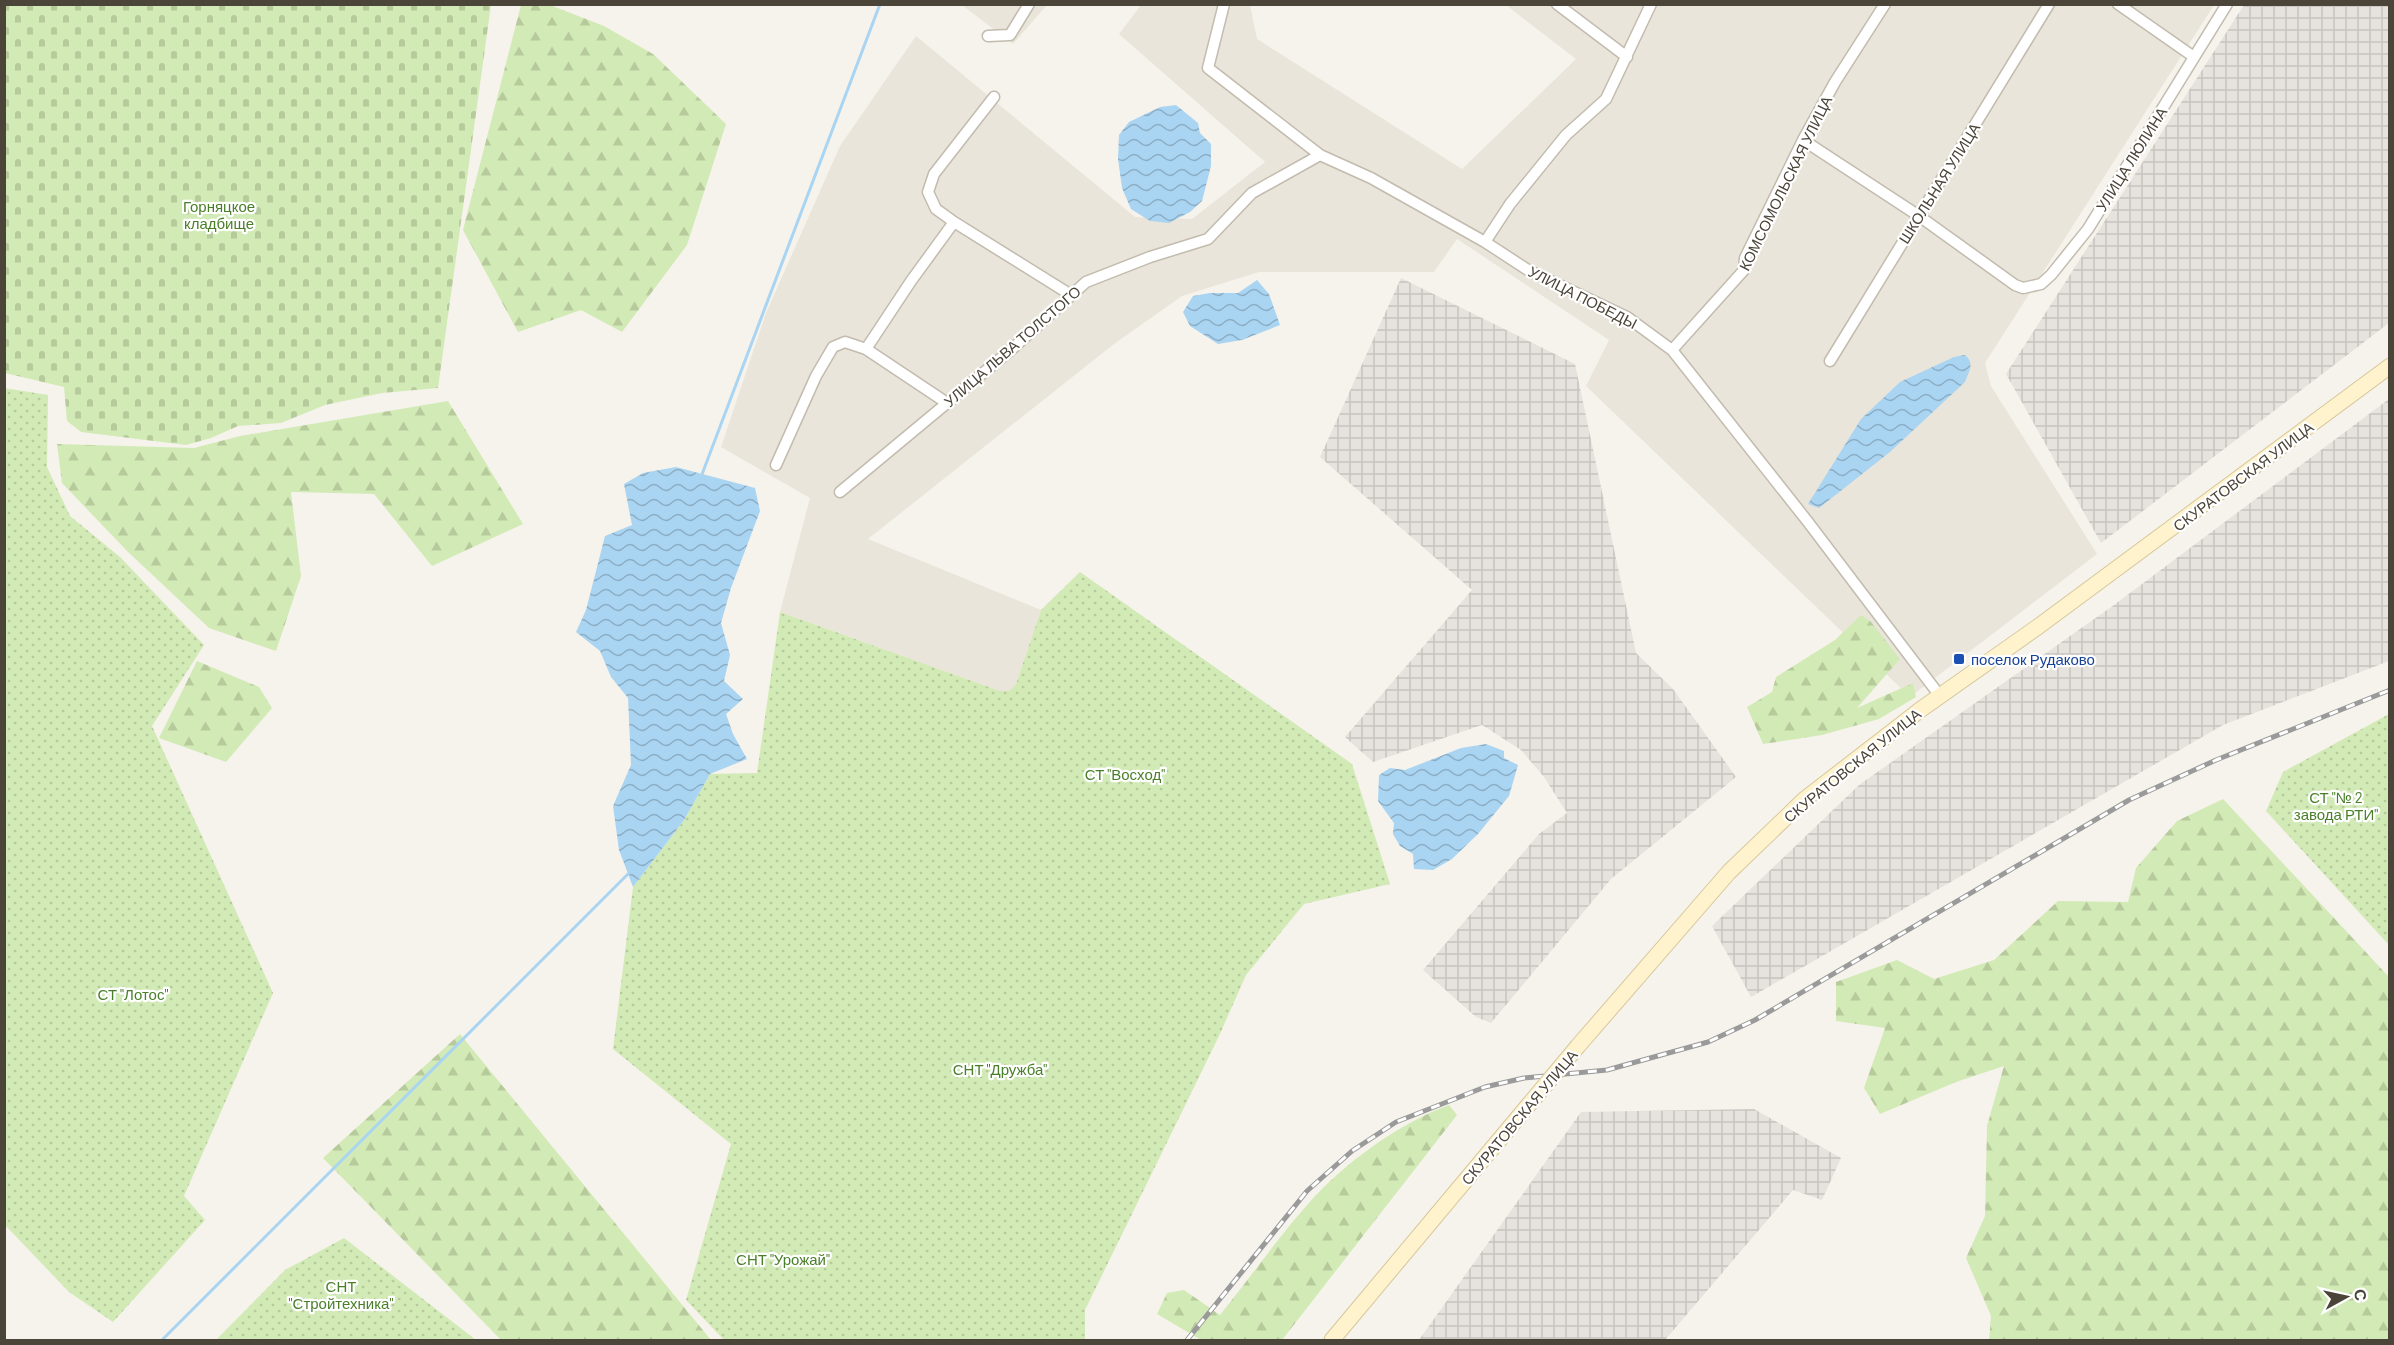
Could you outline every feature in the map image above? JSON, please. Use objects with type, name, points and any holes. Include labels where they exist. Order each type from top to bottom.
[{"type":"street","points":[[988,36],[1010,34],[1029,4]]},
{"type":"street","name":"УЛИЦА ПОБЕДЫ","points":[[1224,4],[1208,68],[1320,155],[1371,178],[1485,242],[1528,270],[1627,317],[1672,350],[1808,522],[1940,696]]},
{"type":"street","points":[[1557,4],[1627,57]]},
{"type":"street","points":[[1485,242],[1510,204],[1566,135],[1606,99],[1651,4]]},
{"type":"street","name":"КОМСОМОЛЬСКАЯ УЛИЦА","points":[[1672,350],[1744,270],[1745,258],[1803,140],[1835,82],[1885,4]]},
{"type":"street","name":"ШКОЛЬНАЯ УЛИЦА","points":[[1830,362],[2049,4]]},
{"type":"street","points":[[2118,4],[2194,57]]},
{"type":"street","name":"УЛИЦА ЛЮЛИНА","points":[[1919,216],[2015,285],[2023,288],[2041,284],[2088,229],[2227,4]]},
{"type":"street","points":[[994,97],[934,174],[928,192],[936,209],[954,222],[1071,295]]},
{"type":"street","points":[[1803,140],[1919,216]]},
{"type":"street","name":"УЛИЦА ЛЬВА ТОЛСТОГО","points":[[840,492],[1012,349],[1086,282],[1208,239],[1252,193],[1320,155]]},
{"type":"street","points":[[866,349],[954,222]]},
{"type":"street","points":[[776,465],[816,376],[833,347],[845,342],[866,349],[947,403]]},
{"type":"street","name":"СКУРАТОВСКАЯ УЛИЦА","points":[[1332,1341],[1526,1107],[1689,916],[1764,837],[1805,799],[1940,696],[2109,575],[2390,366]]},
{"type":"shaded area","points":[[962,5],[1047,5],[1013,44]]},
{"type":"shaded area","name":"поселок Рудаково","points":[[1141,5],[1250,5],[1257,39],[1462,169],[1576,59],[1506,5],[2214,5],[1985,363],[1991,386],[2097,554],[1910,697],[1586,386],[1609,340],[1457,239],[1434,272],[1259,272],[1182,296],[1114,344],[868,539],[1041,610],[1016,684],[1009,691],[1000,691],[780,612],[810,498],[721,447],[766,313],[840,146],[916,36],[1135,217],[1192,219],[1265,162],[1119,34]]},
{"type":"shaded area","points":[[2244,5],[2389,5],[2389,323],[2101,543],[2006,374]]},
{"type":"shaded area","points":[[1401,278],[1575,364],[1636,653],[1673,689],[1736,777],[1611,879],[1491,1023],[1476,1017],[1423,970],[1539,834],[1567,813],[1544,777],[1521,750],[1482,725],[1373,762],[1345,737],[1472,590],[1320,457]]},
{"type":"shaded area","points":[[2389,399],[2389,661],[2223,725],[1751,997],[1712,926],[1859,785],[2114,605]]},
{"type":"shaded area","points":[[1754,1109],[1841,1158],[1822,1200],[1793,1190],[1665,1340],[1419,1340],[1581,1112]]},
{"type":"green space","name":"Горняцкое кладбище","points":[[5,4],[491,5],[438,388],[382,393],[325,405],[281,423],[238,426],[211,438],[186,445],[81,432],[67,421],[64,387],[5,373]]},
{"type":"green space","points":[[521,5],[550,5],[604,26],[653,54],[726,124],[687,245],[622,332],[581,310],[518,332],[463,230]]},
{"type":"green space","name":"СТ \"Лотос\"","points":[[4,388],[48,395],[47,467],[70,516],[120,557],[204,645],[152,726],[273,993],[184,1196],[205,1220],[113,1322],[69,1292],[5,1225]]},
{"type":"green space","points":[[448,401],[523,524],[432,566],[374,494],[291,492],[301,576],[276,651],[209,628],[128,552],[62,483],[57,444],[194,448],[240,436]]},
{"type":"green space","points":[[1080,572],[1352,764],[1390,884],[1304,904],[1246,975],[1219,1036],[1085,1310],[1085,1340],[724,1340],[686,1300],[731,1144],[613,1049],[633,887],[684,820],[710,774],[757,773],[780,612],[1000,691],[1009,691],[1016,684],[1041,610]]},
{"type":"green space","points":[[1861,615],[1871,622],[1900,659],[1857,708],[1913,683],[1916,697],[1879,719],[1822,735],[1763,744],[1747,707],[1772,692],[1776,677],[1835,640]]},
{"type":"green space","points":[[197,661],[259,687],[272,708],[226,762],[159,738]]},
{"type":"green space","name":"СТ \"№ 2 завода РТИ\"","points":[[2389,714],[2389,945],[2266,811],[2283,772]]},
{"type":"green space","points":[[2223,799],[2389,977],[2389,1340],[1989,1340],[1991,1316],[1966,1258],[1985,1216],[1987,1126],[2004,1066],[1956,1082],[1880,1114],[1864,1088],[1885,1028],[1836,1021],[1836,982],[1897,960],[1934,979],[1994,960],[2058,901],[2128,902],[2136,868],[2177,821]]},
{"type":"green space","points":[[460,1034],[711,1340],[501,1340],[323,1158]]},
{"type":"green space","points":[[1449,1105],[1457,1115],[1282,1340],[1201,1340],[1157,1314],[1167,1293],[1184,1290],[1220,1315],[1297,1217],[1338,1174],[1373,1146],[1411,1122]]},
{"type":"green space","name":"СНТ \"Стройтехника\"","points":[[344,1238],[476,1340],[216,1340],[285,1270]]},
{"type":"water","points":[[1176,105],[1198,123],[1200,133],[1211,144],[1211,166],[1202,201],[1190,212],[1169,223],[1150,221],[1131,209],[1122,188],[1118,159],[1119,135],[1129,122],[1160,107]]},
{"type":"water","points":[[1257,280],[1269,294],[1280,325],[1242,340],[1218,344],[1190,326],[1183,312],[1193,296],[1210,293],[1238,293]]},
{"type":"water","points":[[1965,355],[1970,364],[1965,382],[1890,452],[1819,508],[1808,504],[1861,419],[1900,382],[1954,357]]},
{"type":"water","points":[[676,467],[755,488],[760,511],[731,588],[721,623],[730,655],[724,681],[743,699],[726,714],[733,734],[747,759],[710,774],[684,820],[633,887],[619,850],[613,806],[631,765],[628,698],[611,677],[600,651],[576,632],[586,610],[605,536],[632,525],[624,484],[643,473]]},
{"type":"water","points":[[1486,744],[1504,751],[1504,758],[1518,765],[1509,796],[1478,834],[1452,859],[1433,870],[1414,869],[1413,854],[1400,846],[1393,834],[1394,823],[1378,801],[1379,775],[1390,768],[1405,770],[1461,748]]},
{"type":"waterway","points":[[701,477],[880,4]]},
{"type":"waterway","points":[[162,1340],[629,873]]},
{"type":"railway","points":[[1187,1340],[1307,1191],[1352,1151],[1396,1122],[1485,1087],[1524,1078],[1607,1070],[1708,1042],[1755,1020],[2129,800],[2216,760],[2390,690]]},
{"type":"place","name":"поселок Рудаково","points":[[1959,659]]},
{"type":"park label","name":"СТ \"Восход\"","points":[[1125,774]]},
{"type":"park label","name":"СНТ \"Дружба\"","points":[[1000,1069]]},
{"type":"park label","name":"СНТ \"Урожай\"","points":[[783,1259]]}]
